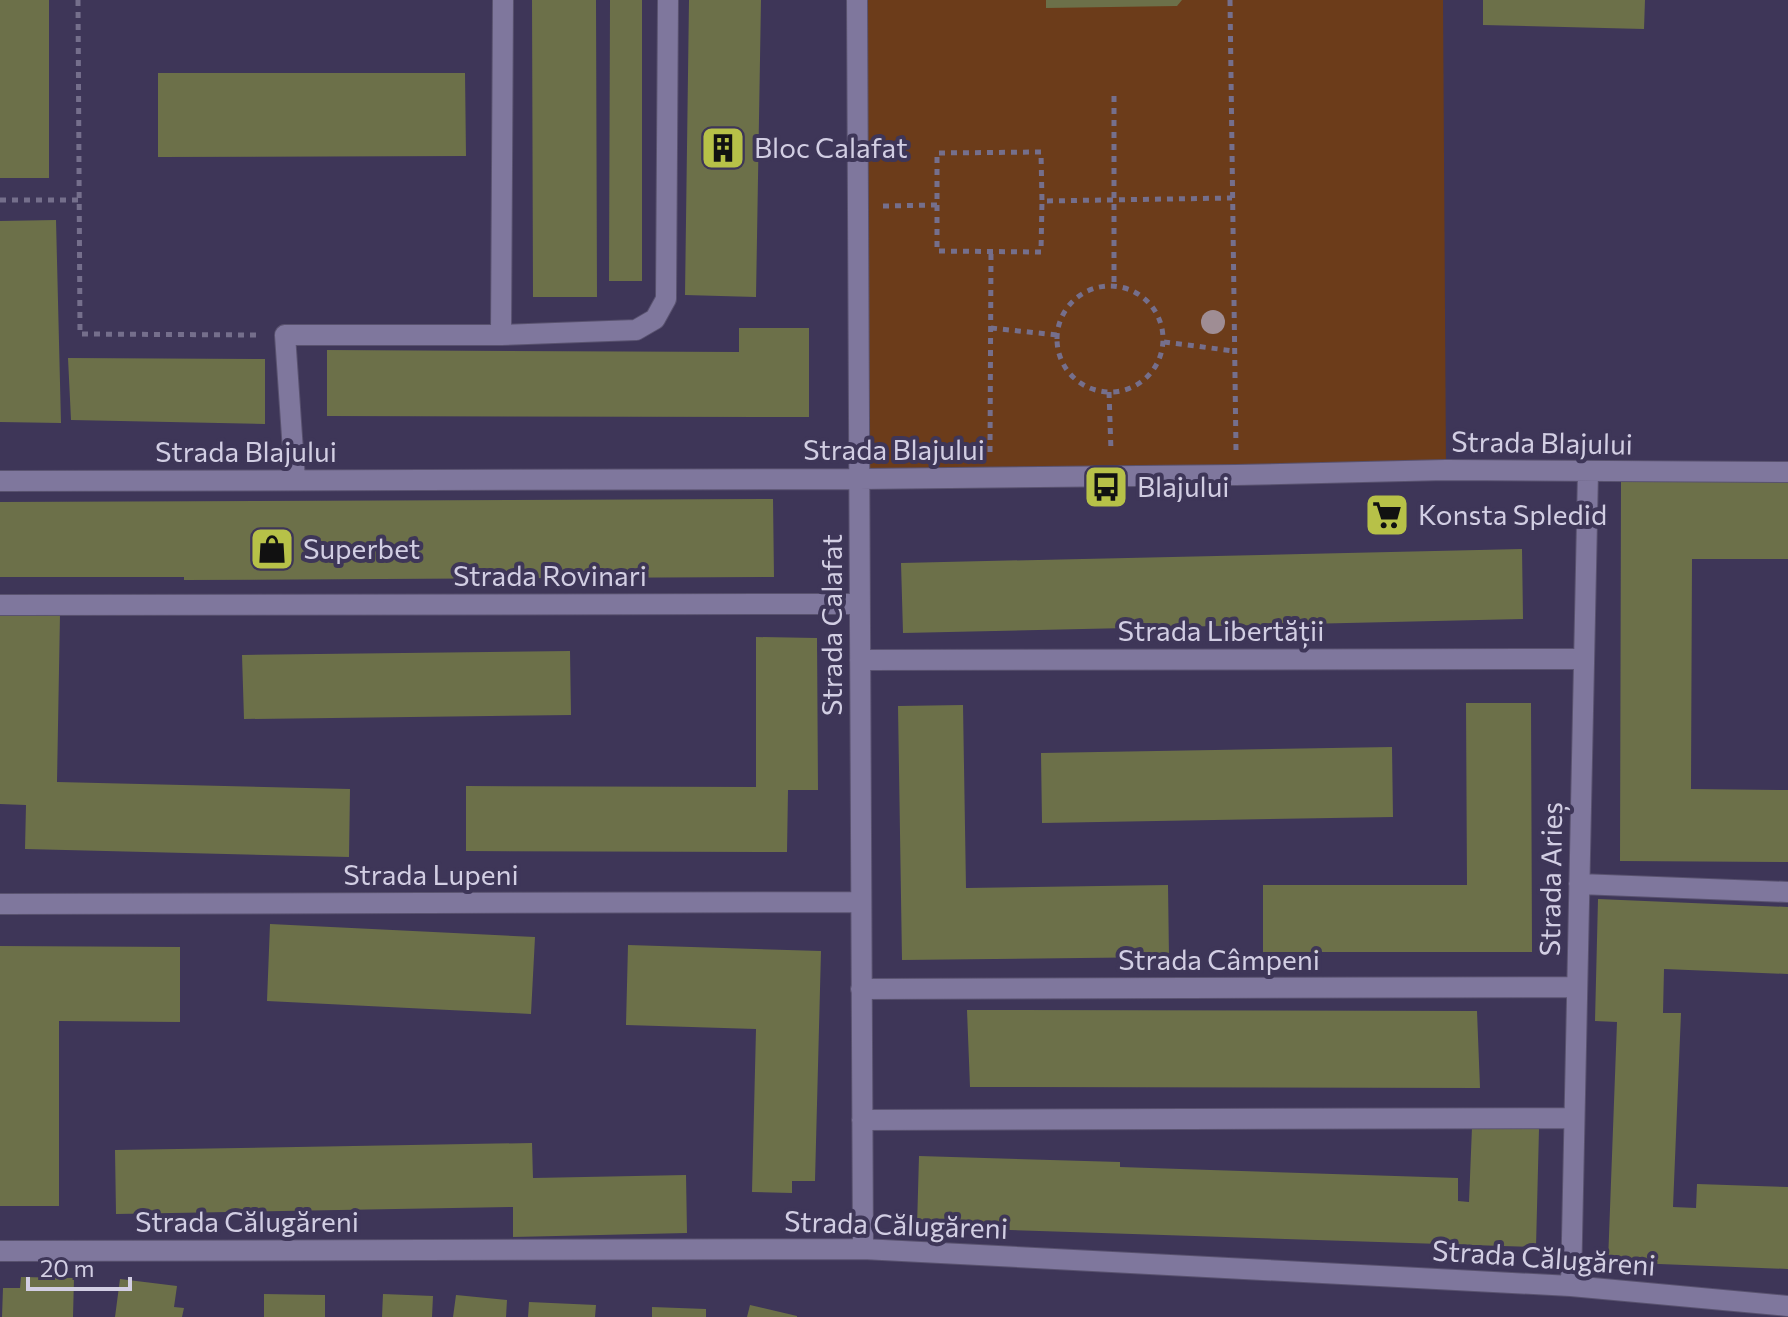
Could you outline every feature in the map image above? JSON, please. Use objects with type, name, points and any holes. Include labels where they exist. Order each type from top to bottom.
[{"type":"street","points":[[501,335],[503,0]]},
{"type":"street","points":[[295,480],[285,335],[501,335],[636,330],[655,319],[666,299],[668,0]]},
{"type":"street","name":"Strada Calafat","points":[[857,0],[863,1249]]},
{"type":"street","name":"Strada Blajului","points":[[0,481],[859,479],[1446,470],[1788,472]]},
{"type":"street","name":"Strada Arieș","points":[[1571,1286],[1588,472]]},
{"type":"street","name":"Strada Rovinari","points":[[0,605],[859,604]]},
{"type":"street","name":"Strada Libertății","points":[[860,660],[1583,659]]},
{"type":"street","points":[[1579,884],[1788,892]]},
{"type":"street","name":"Strada Lupeni","points":[[0,904],[861,902]]},
{"type":"street","name":"Strada Câmpeni","points":[[861,989],[1577,987]]},
{"type":"street","points":[[862,1120],[1574,1118]]},
{"type":"street","name":"Strada Călugăreni","points":[[0,1251],[863,1249],[1571,1286],[1788,1306]]},
{"type":"path","points":[[78,0],[80,334],[285,335]]},
{"type":"path","points":[[1230,0],[1236,475]]},
{"type":"path","points":[[1114,96],[1114,286]]},
{"type":"path","points":[[1041,152],[1041,252],[937,251],[937,205],[937,153],[1041,152]]},
{"type":"path","points":[[1042,201],[1232,198]]},
{"type":"path","points":[[0,200],[80,200]]},
{"type":"path","points":[[858,206],[937,205]]},
{"type":"path","points":[[989,477],[991,252]]},
{"type":"path","points":[[1114,286],[1141,295],[1154,308],[1162,324],[1164,342],[1150,374],[1137,385],[1109,392],[1086,387],[1072,376],[1062,362],[1057,335],[1064,311],[1075,298],[1091,289],[1114,286]]},
{"type":"path","points":[[991,328],[1057,335]]},
{"type":"path","points":[[1164,342],[1234,351]]},
{"type":"path","points":[[1109,392],[1112,476]]},
{"type":"shaded area","points":[[857,0],[1443,0],[1446,470],[859,479]]},
{"type":"building","points":[[0,0],[49,0],[49,178],[0,178]]},
{"type":"building","points":[[532,0],[596,0],[597,297],[533,297]]},
{"type":"building","points":[[610,0],[642,0],[642,281],[609,281]]},
{"type":"building","name":"Bloc Calafat","points":[[689,0],[761,0],[756,297],[685,295]]},
{"type":"building","points":[[1046,0],[1182,0],[1177,6],[1046,8]]},
{"type":"building","points":[[1483,0],[1645,0],[1644,29],[1483,25]]},
{"type":"building","points":[[158,73],[465,73],[466,156],[158,157]]},
{"type":"building","points":[[56,220],[61,423],[0,422],[0,221]]},
{"type":"building","points":[[739,328],[809,328],[809,417],[327,416],[327,350],[739,352]]},
{"type":"building","points":[[68,358],[265,359],[265,424],[71,420]]},
{"type":"building","points":[[1621,481],[1788,482],[1788,559],[1692,559],[1691,789],[1788,790],[1788,862],[1620,861]]},
{"type":"building","points":[[773,499],[774,577],[184,580],[184,577],[0,577],[0,502]]},
{"type":"building","points":[[1522,549],[1523,619],[903,633],[901,563]]},
{"type":"building","points":[[0,613],[60,614],[57,782],[350,789],[349,857],[25,849],[26,805],[0,804]]},
{"type":"building","points":[[756,637],[817,638],[818,790],[788,790],[787,852],[466,851],[466,786],[756,787]]},
{"type":"building","points":[[570,651],[571,715],[244,719],[242,655]]},
{"type":"building","points":[[1466,703],[1531,703],[1532,952],[1263,952],[1263,885],[1467,885]]},
{"type":"building","points":[[963,705],[966,888],[1168,885],[1169,957],[902,960],[898,706]]},
{"type":"building","points":[[1392,747],[1393,817],[1042,823],[1041,753]]},
{"type":"building","points":[[1598,899],[1788,907],[1788,974],[1664,969],[1663,1013],[1681,1013],[1673,1207],[1696,1208],[1697,1184],[1788,1187],[1788,1269],[1608,1262],[1617,1022],[1595,1021]]},
{"type":"building","points":[[270,924],[535,937],[531,1014],[267,1001]]},
{"type":"building","points":[[628,945],[821,951],[815,1181],[792,1181],[792,1193],[752,1192],[756,1029],[626,1025]]},
{"type":"building","points":[[0,946],[180,947],[180,1022],[59,1021],[59,1206],[0,1206]]},
{"type":"building","points":[[967,1010],[1477,1011],[1480,1088],[970,1087]]},
{"type":"building","points":[[1472,1127],[1539,1129],[1536,1247],[917,1227],[919,1156],[1120,1162],[1120,1167],[1458,1178],[1458,1201],[1469,1202]]},
{"type":"building","points":[[532,1143],[533,1178],[686,1175],[687,1233],[513,1237],[513,1207],[116,1214],[115,1150]]},
{"type":"building","points":[[21,1277],[74,1278],[73,1317],[2,1317],[3,1288],[20,1288]]},
{"type":"building","points":[[120,1279],[177,1286],[174,1307],[184,1308],[182,1317],[115,1317]]},
{"type":"building","points":[[264,1294],[325,1295],[325,1317],[264,1317]]},
{"type":"building","points":[[383,1294],[433,1296],[432,1317],[382,1317]]},
{"type":"building","points":[[456,1295],[507,1300],[506,1317],[453,1317]]},
{"type":"building","points":[[529,1302],[596,1305],[595,1317],[528,1317]]},
{"type":"building","points":[[750,1305],[797,1316],[797,1317],[747,1317]]},
{"type":"building","points":[[652,1307],[706,1309],[706,1317],[652,1317]]},
{"type":"place","name":"Bloc Calafat","points":[[723,148]]},
{"type":"place","name":"Blajului","points":[[1106,487]]},
{"type":"place","name":"Konsta Spledid","points":[[1387,515]]},
{"type":"place","name":"Superbet","points":[[272,549]]}]
